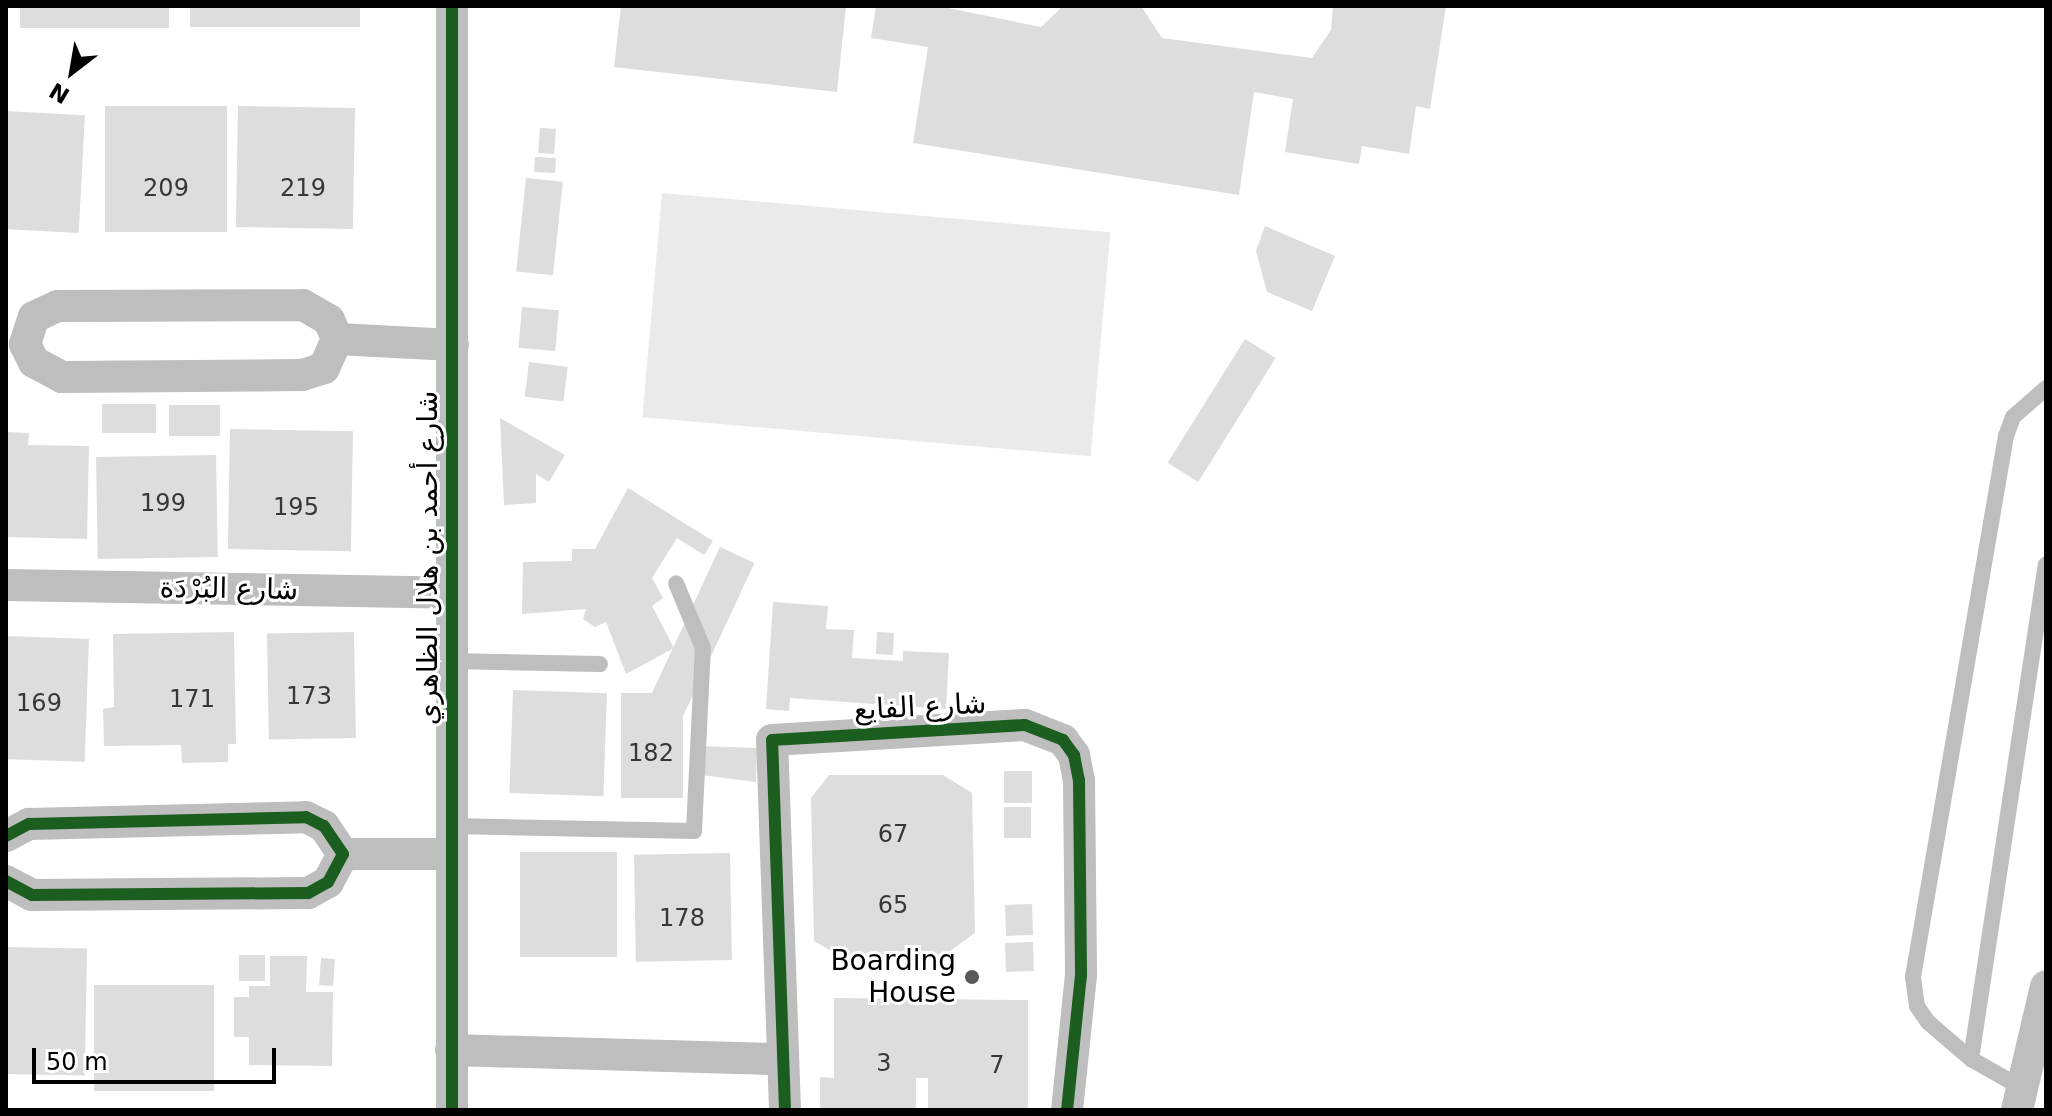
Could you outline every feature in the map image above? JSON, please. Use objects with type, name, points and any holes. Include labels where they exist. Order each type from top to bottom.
[{"type":"street","name":"شارع أحمد بن هلال الظاهري","points":[[452,6],[452,1110]]},
{"type":"street","points":[[303,305],[329,320],[337,339],[324,368],[302,375],[62,377],[34,362],[25,344],[34,317],[58,306],[303,305]]},
{"type":"street","points":[[337,339],[453,345]]},
{"type":"street","name":"شارع البُرْدَة","points":[[6,585],[452,593]]},
{"type":"street","name":"شارع الفايع","points":[[785,1110],[772,740],[1025,725],[1063,740],[1074,755],[1079,780],[1081,975],[1067,1110]]},
{"type":"street","points":[[6,836],[29,824],[306,817],[324,826],[343,854]]},
{"type":"street","points":[[343,854],[450,840]]},
{"type":"street","points":[[6,881],[32,895],[308,893],[328,882],[343,854]]},
{"type":"street","points":[[2021,1099],[2046,986]]},
{"type":"street","points":[[451,1050],[783,1059]]},
{"type":"lane","points":[[2021,1099],[1928,1022],[1917,1006],[1913,977],[2006,436],[2013,417],[2046,388]]},
{"type":"lane","points":[[1971,1059],[2046,565]]},
{"type":"lane","points":[[450,840],[694,831],[703,648],[676,583]]},
{"type":"lane","points":[[451,661],[600,664]]},
{"type":"shaded area","points":[[662,193],[1110,232],[1091,456],[642,417]]},
{"type":"building","points":[[20,6],[169,6],[169,28],[20,28]]},
{"type":"building","points":[[190,6],[360,6],[360,27],[190,27]]},
{"type":"building","points":[[621,6],[846,6],[837,92],[614,67]]},
{"type":"building","points":[[876,6],[938,6],[1041,27],[1063,6],[1141,6],[1162,38],[1312,58],[1331,30],[1333,6],[1446,6],[1430,109],[1416,106],[1409,154],[1362,146],[1359,164],[1285,152],[1293,99],[1254,92],[1239,195],[913,143],[928,47],[871,38]]},
{"type":"building","points":[[105,106],[227,106],[227,232],[105,232]]},
{"type":"building","points":[[238,106],[355,108],[353,229],[236,227]]},
{"type":"building","points":[[6,111],[85,115],[79,233],[6,229]]},
{"type":"building","points":[[540,128],[556,129],[554,154],[538,153]]},
{"type":"building","points":[[535,157],[556,158],[555,173],[534,172]]},
{"type":"building","points":[[526,178],[563,182],[553,275],[516,271]]},
{"type":"building","points":[[1265,226],[1335,256],[1312,311],[1267,292],[1256,251]]},
{"type":"building","points":[[522,307],[559,310],[555,351],[518,348]]},
{"type":"building","points":[[1245,339],[1276,358],[1198,482],[1168,463]]},
{"type":"building","points":[[529,362],[568,367],[563,401],[525,397]]},
{"type":"building","points":[[102,404],[156,404],[156,433],[102,433]]},
{"type":"building","points":[[169,405],[220,405],[220,436],[169,436]]},
{"type":"building","points":[[500,418],[565,455],[549,482],[536,474],[536,503],[504,505]]},
{"type":"building","points":[[230,429],[353,431],[351,551],[228,549]]},
{"type":"building","points":[[6,432],[29,433],[28,445],[89,446],[87,539],[6,537]]},
{"type":"building","points":[[216,455],[218,557],[98,559],[96,457]]},
{"type":"building","points":[[628,488],[713,541],[704,555],[677,538],[652,578],[663,598],[652,606],[674,648],[626,674],[606,622],[595,627],[583,619],[586,609],[522,614],[523,562],[572,561],[572,549],[595,549]]},
{"type":"building","points":[[720,547],[754,563],[683,716],[649,700]]},
{"type":"building","points":[[773,602],[828,606],[826,629],[854,630],[852,658],[903,661],[903,651],[949,653],[946,709],[790,698],[789,711],[766,709]]},
{"type":"building","points":[[234,632],[236,744],[228,744],[228,762],[182,763],[181,745],[104,746],[103,709],[114,707],[113,634]]},
{"type":"building","points":[[354,632],[356,738],[269,740],[267,634]]},
{"type":"building","points":[[877,632],[894,633],[893,655],[876,654]]},
{"type":"building","points":[[6,636],[89,639],[85,762],[6,759]]},
{"type":"building","points":[[513,690],[607,693],[603,796],[509,793]]},
{"type":"building","points":[[621,693],[683,693],[683,798],[621,798]]},
{"type":"building","points":[[702,746],[757,748],[756,782],[701,775]]},
{"type":"building","points":[[1004,771],[1032,771],[1032,803],[1004,803]]},
{"type":"building","points":[[829,775],[943,775],[972,793],[975,933],[939,959],[843,958],[814,941],[811,798]]},
{"type":"building","points":[[1004,807],[1031,807],[1031,838],[1004,838]]},
{"type":"building","points":[[520,852],[617,852],[617,957],[520,957]]},
{"type":"building","points":[[730,853],[732,960],[636,962],[634,855]]},
{"type":"building","points":[[1032,904],[1033,935],[1006,936],[1005,905]]},
{"type":"building","points":[[1033,942],[1034,971],[1006,972],[1005,943]]},
{"type":"building","points":[[6,947],[87,948],[85,1075],[6,1074]]},
{"type":"building","points":[[239,955],[265,955],[265,981],[239,981]]},
{"type":"building","points":[[270,956],[307,956],[306,992],[333,992],[332,1066],[249,1065],[249,1037],[234,1037],[234,997],[249,997],[249,986],[270,986]]},
{"type":"building","points":[[321,958],[335,959],[333,986],[319,985]]},
{"type":"building","points":[[94,985],[214,985],[214,1091],[94,1091]]},
{"type":"building","points":[[834,998],[1028,1000],[1028,1110],[928,1110],[928,1078],[916,1078],[916,1110],[820,1110],[820,1077],[834,1078]]},
{"type":"cycle path","points":[[452,6],[452,1110]]},
{"type":"cycle path","points":[[785,1110],[772,740],[1025,725],[1063,740],[1074,755],[1079,780],[1081,975],[1067,1110]]},
{"type":"cycle path","points":[[6,836],[29,824],[306,817],[324,826],[343,854],[328,882],[308,893],[32,895],[6,881]]},
{"type":"place","name":"Boarding House","points":[[972,977]]}]
